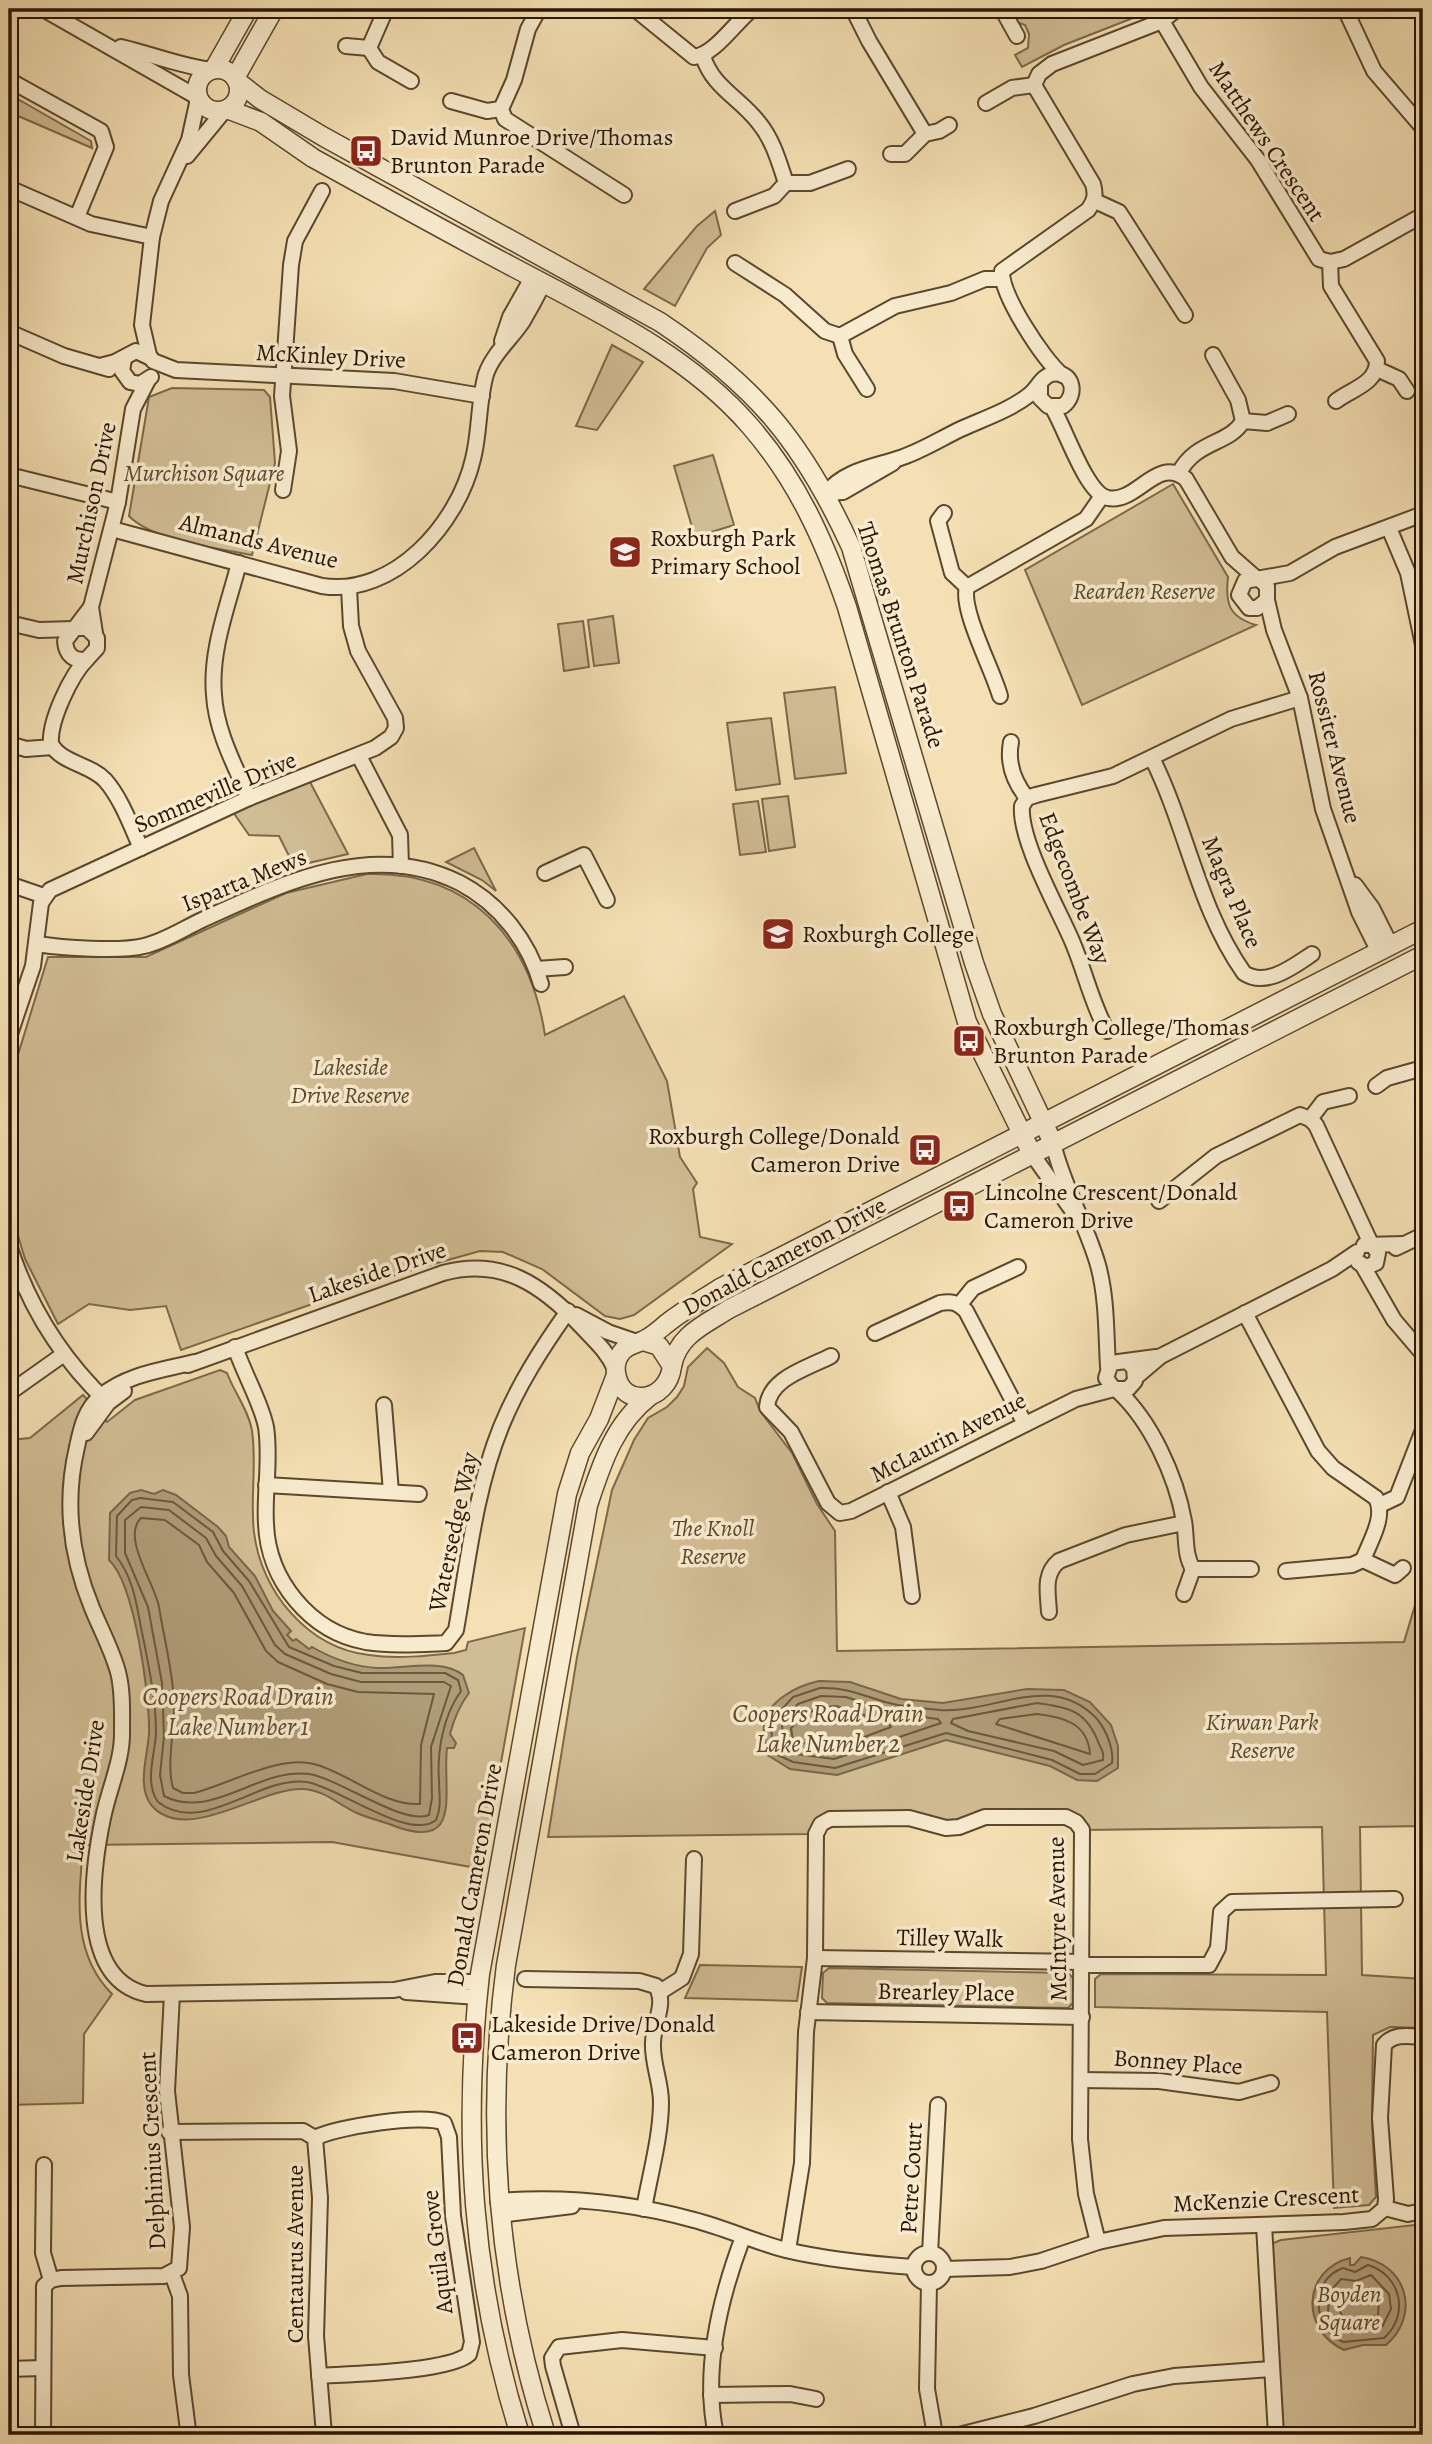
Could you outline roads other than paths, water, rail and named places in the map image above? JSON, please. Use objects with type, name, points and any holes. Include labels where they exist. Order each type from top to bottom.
[{"type":"street","points":[[43,9],[110,44],[197,98],[206,108],[225,110]]},
{"type":"street","points":[[125,377],[126,356],[142,325],[152,237],[161,201],[189,140],[200,78],[212,69],[248,9]]},
{"type":"street","points":[[177,167],[239,94],[236,79],[274,9]]},
{"type":"street","points":[[369,48],[386,9]]},
{"type":"street","points":[[501,109],[514,80],[528,29],[539,9]]},
{"type":"street","points":[[635,9],[694,57],[703,56],[752,9]]},
{"type":"street","points":[[853,9],[869,41],[925,134]]},
{"type":"street","points":[[1002,9],[1017,36]]},
{"type":"street","points":[[1034,85],[1039,74],[1052,64],[1162,20],[1177,9]]},
{"type":"street","points":[[1345,9],[1374,71],[1423,128]]},
{"type":"street","name":"Matthews Crescent","points":[[1162,20],[1200,87],[1258,160],[1313,250],[1319,258],[1330,262]]},
{"type":"street","points":[[110,44],[159,56],[188,67],[222,69],[236,79]]},
{"type":"street","points":[[346,46],[369,48]]},
{"type":"street","points":[[369,48],[378,62],[411,81]]},
{"type":"street","points":[[703,56],[713,80],[747,108],[771,139],[786,183]]},
{"type":"street","name":"Thomas Brunton Parade","points":[[236,79],[260,99],[324,137],[660,322],[709,355],[759,400],[816,477],[835,488],[835,512],[851,547],[873,612],[974,963],[992,1014],[1053,1143]]},
{"type":"street","points":[[9,80],[104,135],[106,146],[77,217]]},
{"type":"street","points":[[986,103],[1012,88],[1034,85]]},
{"type":"street","points":[[1034,85],[1093,184],[1094,201],[1088,210],[1009,263],[1002,271],[1002,279],[1040,350],[1070,383],[1068,433]]},
{"type":"street","points":[[450,101],[487,111],[501,109]]},
{"type":"street","points":[[501,109],[511,124],[624,195]]},
{"type":"street","name":"Thomas Brunton Parade","points":[[225,110],[261,122],[313,158],[649,342],[703,380],[749,425],[782,467],[805,503],[828,551],[847,607],[967,1022],[1032,1154]]},
{"type":"street","points":[[891,154],[905,154],[925,134],[939,131],[949,125]]},
{"type":"street","points":[[735,211],[774,196],[786,183],[810,183],[848,169]]},
{"type":"street","points":[[9,188],[119,232],[152,237]]},
{"type":"street","points":[[283,490],[289,451],[283,413],[282,375],[295,241],[322,191]]},
{"type":"street","points":[[1094,201],[1112,206],[1119,212],[1185,315]]},
{"type":"street","points":[[1377,369],[1373,352],[1359,337],[1331,286],[1330,262],[1345,258],[1423,215]]},
{"type":"street","name":"Almands Avenue","points":[[112,529],[322,586],[349,587],[378,579],[409,558],[447,518],[469,474],[487,373],[498,353],[522,323],[549,260]]},
{"type":"street","points":[[735,263],[785,295],[825,331],[840,336],[895,306],[951,293],[985,279],[1002,279]]},
{"type":"street","points":[[9,332],[140,384],[150,379],[151,358],[142,325]]},
{"type":"street","points":[[840,336],[845,354],[867,389]]},
{"type":"street","points":[[1040,350],[1040,398],[1050,407],[1068,433],[1083,471],[1102,496],[1111,499],[1121,497],[1169,471],[1186,479],[1232,557],[1240,601],[1249,608],[1257,608],[1290,573],[1335,547],[1423,514]]},
{"type":"street","points":[[100,366],[141,351],[151,358]]},
{"type":"street","points":[[1213,355],[1238,400],[1243,421]]},
{"type":"street","name":"McKinley Drive","points":[[151,358],[176,370]]},
{"type":"street","points":[[1377,369],[1399,379],[1406,391]]},
{"type":"street","points":[[1336,401],[1359,388],[1377,369]]},
{"type":"street","name":"McKinley Drive","points":[[150,379],[176,370],[282,375],[394,381],[482,396]]},
{"type":"street","points":[[805,503],[835,488],[865,482],[903,457],[1028,396],[1053,374],[1062,375]]},
{"type":"street","name":"Murchison Drive","points":[[125,377],[134,410]]},
{"type":"street","name":"Murchison Drive","points":[[75,628],[91,607],[118,502],[134,410],[150,379]]},
{"type":"street","points":[[1003,409],[1033,405],[1063,406],[1071,397]]},
{"type":"street","points":[[1243,421],[1267,423],[1288,414]]},
{"type":"street","points":[[1178,473],[1193,453],[1233,433],[1243,421]]},
{"type":"street","points":[[9,475],[118,502]]},
{"type":"street","points":[[1000,696],[992,669],[967,610],[964,597],[967,587],[1086,519],[1102,496]]},
{"type":"street","points":[[944,513],[938,522],[952,573],[967,587]]},
{"type":"street","points":[[1390,528],[1408,573],[1423,645]]},
{"type":"street","points":[[1232,557],[1267,586],[1268,598]]},
{"type":"street","points":[[239,563],[218,642],[213,669],[214,698],[220,726],[249,798]]},
{"type":"street","points":[[1239,589],[1245,581],[1290,573]]},
{"type":"street","name":"Sommeville Drive","points":[[44,895],[54,887],[82,878],[249,798],[359,756],[391,737],[396,724],[387,701],[358,651],[351,626],[349,587]]},
{"type":"street","name":"Rossiter Avenue","points":[[1268,598],[1275,630],[1300,698],[1323,809],[1359,912],[1396,969]]},
{"type":"street","name":"Murchison Drive","points":[[91,607],[95,634]]},
{"type":"street","name":"Rossiter Avenue","points":[[1249,608],[1275,630]]},
{"type":"street","points":[[9,623],[39,630],[59,641],[68,653],[77,659],[88,659]]},
{"type":"street","points":[[70,682],[65,641],[75,628]]},
{"type":"street","points":[[39,630],[87,628],[95,634],[97,648],[70,682],[52,729],[53,747],[60,755],[88,767],[105,780],[141,848]]},
{"type":"street","name":"Edgecombe Way","points":[[1107,1031],[1095,1009],[1072,941],[1024,828],[1022,806],[1027,799],[1113,776],[1231,719],[1300,698]]},
{"type":"street","points":[[1011,742],[1009,751],[1014,779],[1027,799]]},
{"type":"street","points":[[9,744],[26,749],[53,747]]},
{"type":"street","points":[[359,756],[400,835],[401,866]]},
{"type":"street","name":"Magra Place","points":[[1152,758],[1170,793],[1205,898],[1244,973],[1253,979],[1266,977],[1289,969],[1312,954]]},
{"type":"street","points":[[545,873],[584,855],[607,900]]},
{"type":"street","name":"Isparta Mews","points":[[37,944],[140,947],[308,876],[361,865],[401,866],[451,879],[485,899],[514,929],[536,969],[541,984]]},
{"type":"street","points":[[9,884],[44,895],[37,944],[11,1019],[9,1037]]},
{"type":"street","name":"Donald Cameron Drive","points":[[640,1341],[732,1282],[1423,929]]},
{"type":"street","name":"Donald Cameron Drive","points":[[671,1366],[674,1351],[684,1338],[729,1309],[1423,955]]},
{"type":"street","points":[[536,969],[565,967]]},
{"type":"street","points":[[1376,1086],[1404,1072],[1423,1068]]},
{"type":"street","points":[[1310,1119],[1323,1102],[1349,1096]]},
{"type":"street","points":[[1159,1201],[1216,1156],[1290,1118],[1300,1115],[1310,1119],[1346,1188],[1379,1293],[1394,1320],[1423,1354]]},
{"type":"street","points":[[1053,1143],[1077,1217],[1098,1264],[1106,1321],[1105,1378],[1143,1420]]},
{"type":"street","points":[[1032,1154],[1077,1217]]},
{"type":"street","points":[[1115,1389],[1128,1388],[1161,1356],[1332,1269],[1423,1235]]},
{"type":"street","points":[[9,1245],[32,1301],[64,1354],[109,1396]]},
{"type":"street","points":[[960,1304],[972,1288],[1018,1266]]},
{"type":"street","name":"Lakeside Drive","points":[[502,1992],[479,1989],[430,1996],[394,1990],[146,1994],[123,1985],[105,1967],[97,1941],[98,1847],[118,1762],[122,1737],[122,1704],[118,1674],[81,1580],[74,1552],[70,1520],[74,1458],[90,1425],[109,1396],[195,1362],[443,1273],[469,1268],[499,1270],[525,1278],[568,1311],[598,1343],[616,1372]]},
{"type":"street","points":[[875,1333],[940,1303],[960,1304],[1024,1424]]},
{"type":"street","name":"Lakeside Drive","points":[[568,1311],[608,1332],[640,1341]]},
{"type":"street","name":"Watersedge Way","points":[[236,1348],[266,1429],[266,1524],[271,1553],[286,1587],[309,1615],[325,1626],[365,1642],[446,1643],[456,1630],[477,1513],[501,1428],[535,1360],[568,1311]]},
{"type":"street","points":[[1245,1313],[1318,1451],[1342,1475],[1376,1498],[1380,1505],[1381,1515],[1363,1560],[1352,1566],[1286,1571]]},
{"type":"street","points":[[1106,1321],[1112,1343],[1125,1361],[1134,1368],[1143,1420],[1178,1495],[1186,1552],[1193,1569]]},
{"type":"street","points":[[640,1341],[659,1346],[671,1366],[667,1385],[650,1396],[632,1395],[619,1383],[616,1372],[621,1352],[640,1341]]},
{"type":"street","points":[[9,1394],[64,1354]]},
{"type":"street","name":"McLaurin Avenue","points":[[831,1356],[775,1385],[768,1395],[767,1407],[791,1432],[828,1503],[840,1513],[850,1511],[1076,1399],[1115,1389]]},
{"type":"street","points":[[1107,1368],[1115,1361],[1161,1356]]},
{"type":"street","name":"McLaurin Avenue","points":[[1076,1399],[1107,1368]]},
{"type":"street","name":"Donald Cameron Drive","points":[[520,2435],[494,2338],[474,2211],[471,2096],[479,1989],[537,1650],[567,1494],[580,1453],[599,1419],[616,1372]]},
{"type":"street","name":"Donald Cameron Drive","points":[[546,2435],[516,2328],[499,2208],[494,2085],[502,1992],[588,1505],[601,1465],[618,1429],[650,1396]]},
{"type":"street","points":[[384,1405],[391,1492]]},
{"type":"street","points":[[1380,1505],[1397,1497],[1423,1430]]},
{"type":"street","points":[[266,1485],[419,1494]]},
{"type":"street","points":[[888,1492],[903,1527],[912,1596]]},
{"type":"street","points":[[1049,1612],[1047,1578],[1051,1568],[1059,1561],[1126,1535],[1184,1524]]},
{"type":"street","points":[[1363,1560],[1395,1575],[1403,1568]]},
{"type":"street","points":[[1193,1569],[1251,1569]]},
{"type":"street","points":[[1184,1594],[1193,1569]]},
{"type":"street","name":"McIntyre Avenue","points":[[788,2250],[802,2163],[808,2012],[815,1958],[816,1834],[821,1824],[830,1819],[909,1818],[946,1828],[959,1827],[985,1817],[1066,1817],[1076,1822],[1082,1830],[1081,2164],[1098,2242]]},
{"type":"street","points":[[660,1993],[682,1978],[691,1954],[694,1859]]},
{"type":"street","name":"Tilley Walk","points":[[815,1958],[1209,1965],[1218,1948],[1221,1912],[1232,1902],[1395,1899]]},
{"type":"street","points":[[525,1979],[639,1981],[656,1986],[660,1993],[652,2057],[661,2102],[644,2209]]},
{"type":"street","name":"Delphinius Crescent","points":[[51,2280],[172,2274],[179,2268],[182,2258],[182,2227],[170,2132],[168,2042],[172,1994]]},
{"type":"street","name":"Brearley Place","points":[[808,2012],[1082,2017]]},
{"type":"street","name":"McKenzie Crescent","points":[[944,2269],[1020,2265],[1098,2242],[1164,2228],[1372,2219],[1385,2208],[1380,2118],[1381,2055],[1389,2039],[1423,2036]]},
{"type":"street","name":"Bonney Place","points":[[1081,2080],[1159,2081],[1239,2092],[1271,2083]]},
{"type":"street","name":"Petre Court","points":[[930,2253],[938,2105]]},
{"type":"street","name":"Aquila Grove","points":[[315,2138],[336,2129],[428,2119],[444,2123],[449,2137],[456,2242],[472,2342],[469,2354],[457,2361],[319,2376]]},
{"type":"street","name":"Centaurus Avenue","points":[[170,2132],[303,2131],[315,2138],[318,2145],[320,2198],[316,2310],[324,2435]]},
{"type":"street","points":[[43,2435],[42,2295],[44,2286],[51,2280],[43,2253],[44,2165]]},
{"type":"street","points":[[474,2211],[540,2198],[644,2209],[698,2221],[788,2250],[845,2261],[913,2267]]},
{"type":"street","points":[[1385,2208],[1408,2214],[1423,2211]]},
{"type":"street","points":[[1264,2225],[1276,2435]]},
{"type":"street","points":[[716,2435],[711,2395],[715,2348],[729,2273],[743,2236]]},
{"type":"street","points":[[930,2253],[939,2257],[944,2269],[940,2279],[929,2283],[919,2280],[913,2267],[917,2257],[930,2253]]},
{"type":"street","points":[[172,2274],[180,2296],[181,2375],[188,2430]]},
{"type":"street","points":[[929,2283],[927,2389],[935,2435]]},
{"type":"street","points":[[573,2435],[553,2365],[552,2358],[559,2347],[622,2340],[715,2348]]},
{"type":"street","points":[[9,2369],[42,2368]]},
{"type":"street","points":[[959,2435],[1034,2416],[1133,2384],[1174,2376],[1271,2369]]},
{"type":"street","points":[[711,2395],[790,2394],[816,2399]]},
{"type":"water","name":"Coopers Road Drain Lake Number 1","points":[[141,1490],[154,1494],[163,1490],[176,1495],[218,1527],[226,1536],[229,1547],[255,1576],[273,1611],[291,1631],[287,1635],[293,1641],[296,1639],[309,1649],[312,1647],[336,1659],[361,1666],[434,1666],[445,1667],[463,1675],[469,1693],[457,1713],[450,1734],[456,1743],[454,1748],[447,1748],[445,1814],[439,1825],[429,1831],[413,1831],[359,1814],[325,1795],[303,1789],[286,1791],[204,1817],[184,1820],[167,1816],[152,1806],[147,1798],[144,1780],[149,1716],[144,1669],[126,1592],[109,1560],[110,1513],[130,1493]]},
{"type":"water","name":"Coopers Road Drain Lake Number 2","points":[[819,1681],[850,1682],[901,1699],[943,1703],[1027,1689],[1064,1690],[1090,1702],[1111,1725],[1118,1746],[1118,1768],[1097,1781],[1077,1780],[1050,1766],[946,1740],[837,1775],[790,1769],[766,1754],[766,1716],[785,1695]]},
{"type":"water","points":[[1361,2257],[1389,2269],[1404,2292],[1406,2306],[1397,2333],[1386,2345],[1363,2345],[1344,2350],[1330,2341],[1320,2329],[1312,2301],[1315,2287],[1334,2265],[1350,2258],[1350,2265],[1354,2265]]},
{"type":"place","name":"David Munroe Drive/Thomas Brunton Parade","points":[[366,151]]},
{"type":"place","name":"Roxburgh Park Primary School","points":[[625,552]]},
{"type":"place","name":"Roxburgh College","points":[[778,934]]},
{"type":"place","name":"Roxburgh College/Thomas Brunton Parade","points":[[969,1041]]},
{"type":"place","name":"Roxburgh College/Donald Cameron Drive","points":[[925,1150]]},
{"type":"place","name":"Lincolne Crescent/Donald Cameron Drive","points":[[959,1206]]},
{"type":"place","name":"Lakeside Drive/Donald Cameron Drive","points":[[467,2038]]},
{"type":"park label","name":"Murchison Square","points":[[204,473]]},
{"type":"park label","name":"Rearden Reserve","points":[[1144,591]]},
{"type":"park label","name":"Lakeside Drive Reserve","points":[[350,1081]]},
{"type":"park label","name":"The Knoll Reserve","points":[[713,1542]]},
{"type":"park label","name":"Kirwan Park Reserve","points":[[1262,1736]]},
{"type":"park label","name":"Boyden Square","points":[[1349,2308]]}]
